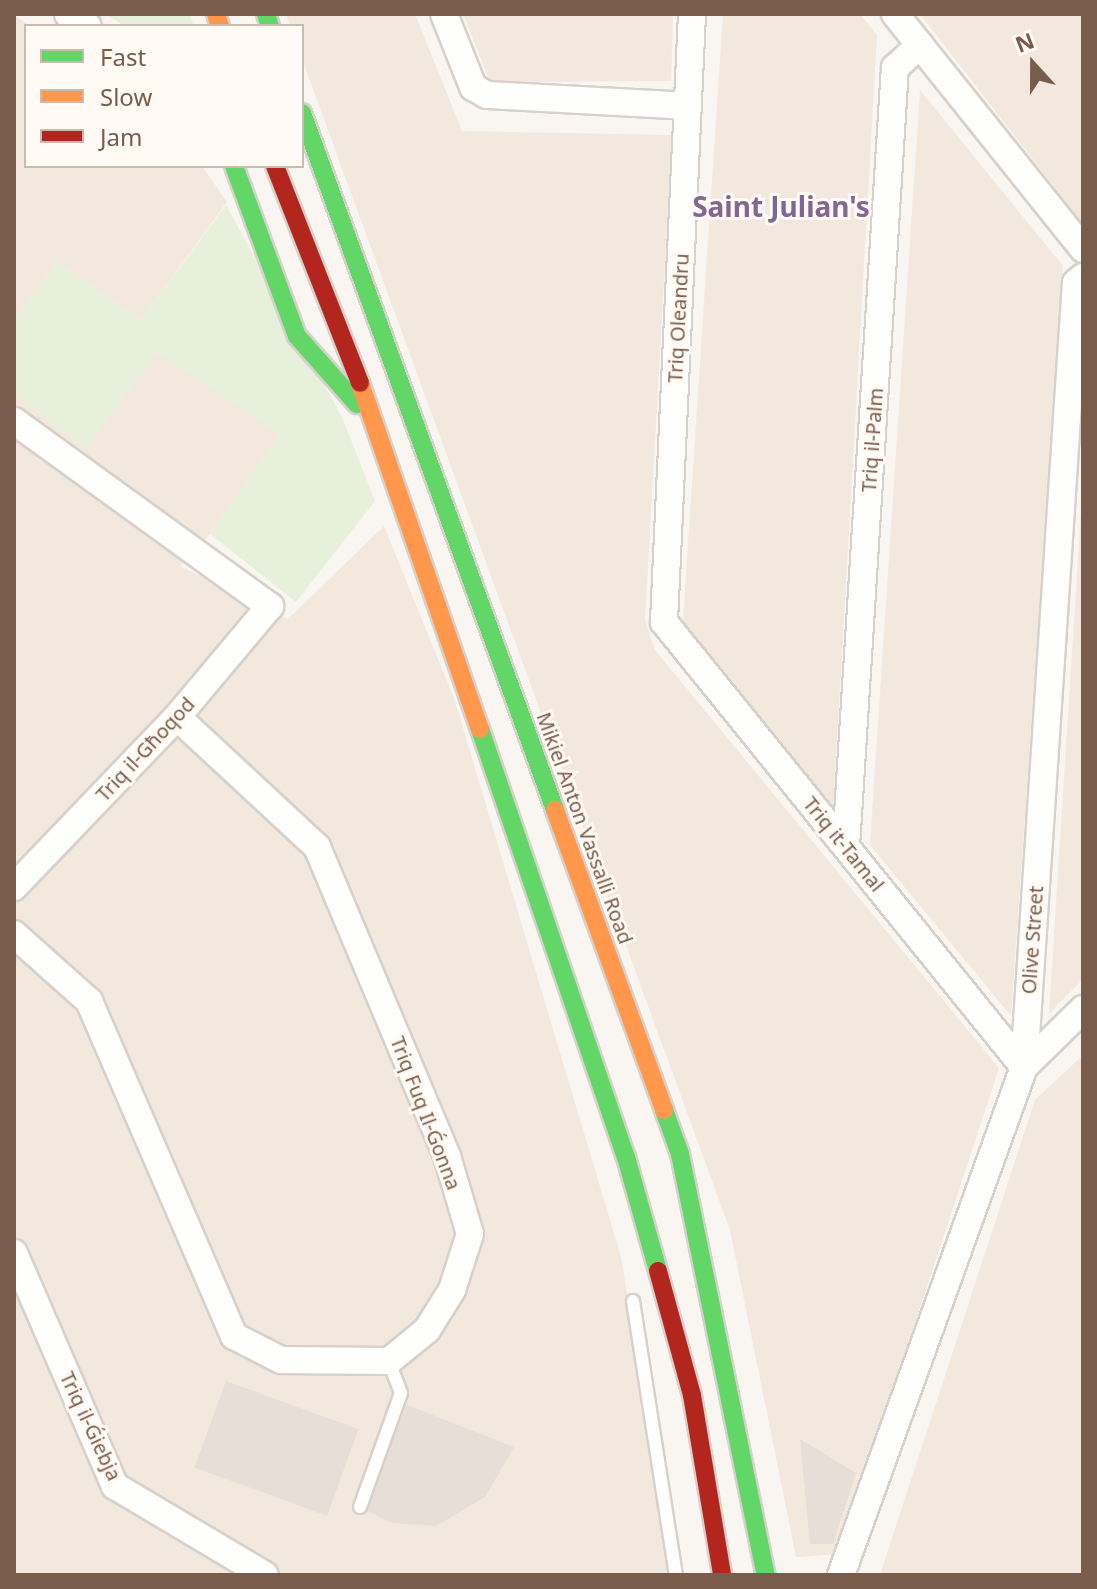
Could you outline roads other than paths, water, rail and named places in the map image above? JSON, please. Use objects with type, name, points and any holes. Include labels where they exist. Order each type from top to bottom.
[{"type":"highway","name":"Mikiel Anton Vassalli Road","points":[[304,119],[680,1154],[766,1575]]},
{"type":"highway","points":[[235,168],[297,336],[377,426]]},
{"type":"highway","points":[[276,168],[377,426],[626,1157],[692,1395],[722,1575]]},
{"type":"street","points":[[444,14],[473,87],[487,95],[687,106]]},
{"type":"street","name":"Triq Oleandru","points":[[664,622],[692,14]]},
{"type":"street","points":[[895,14],[1083,249]]},
{"type":"street","name":"Triq il-Palm","points":[[846,846],[895,68],[920,45]]},
{"type":"street","name":"Olive Street","points":[[841,1575],[1024,1067],[1076,283],[1083,277]]},
{"type":"street","name":"Triq il-Għoqod","points":[[14,421],[270,606],[177,717],[14,887]]},
{"type":"street","name":"Triq it-Tamal","points":[[664,622],[1024,1067]]},
{"type":"street","name":"Triq Fuq Il-Ǵonna","points":[[177,717],[317,847],[447,1156],[470,1234],[452,1290],[427,1330],[389,1361]]},
{"type":"street","points":[[14,934],[89,1001],[234,1336],[281,1360],[389,1361]]},
{"type":"street","points":[[1024,1067],[1081,1012]]},
{"type":"street","name":"Triq il-Ǵiebja","points":[[14,1253],[27,1296],[115,1486],[265,1575]]},
{"type":"lane","points":[[633,1301],[676,1575]]},
{"type":"lane","points":[[360,1507],[401,1393],[389,1361]]},
{"type":"district","name":"Saint Julian's","points":[[781,206]]}]
